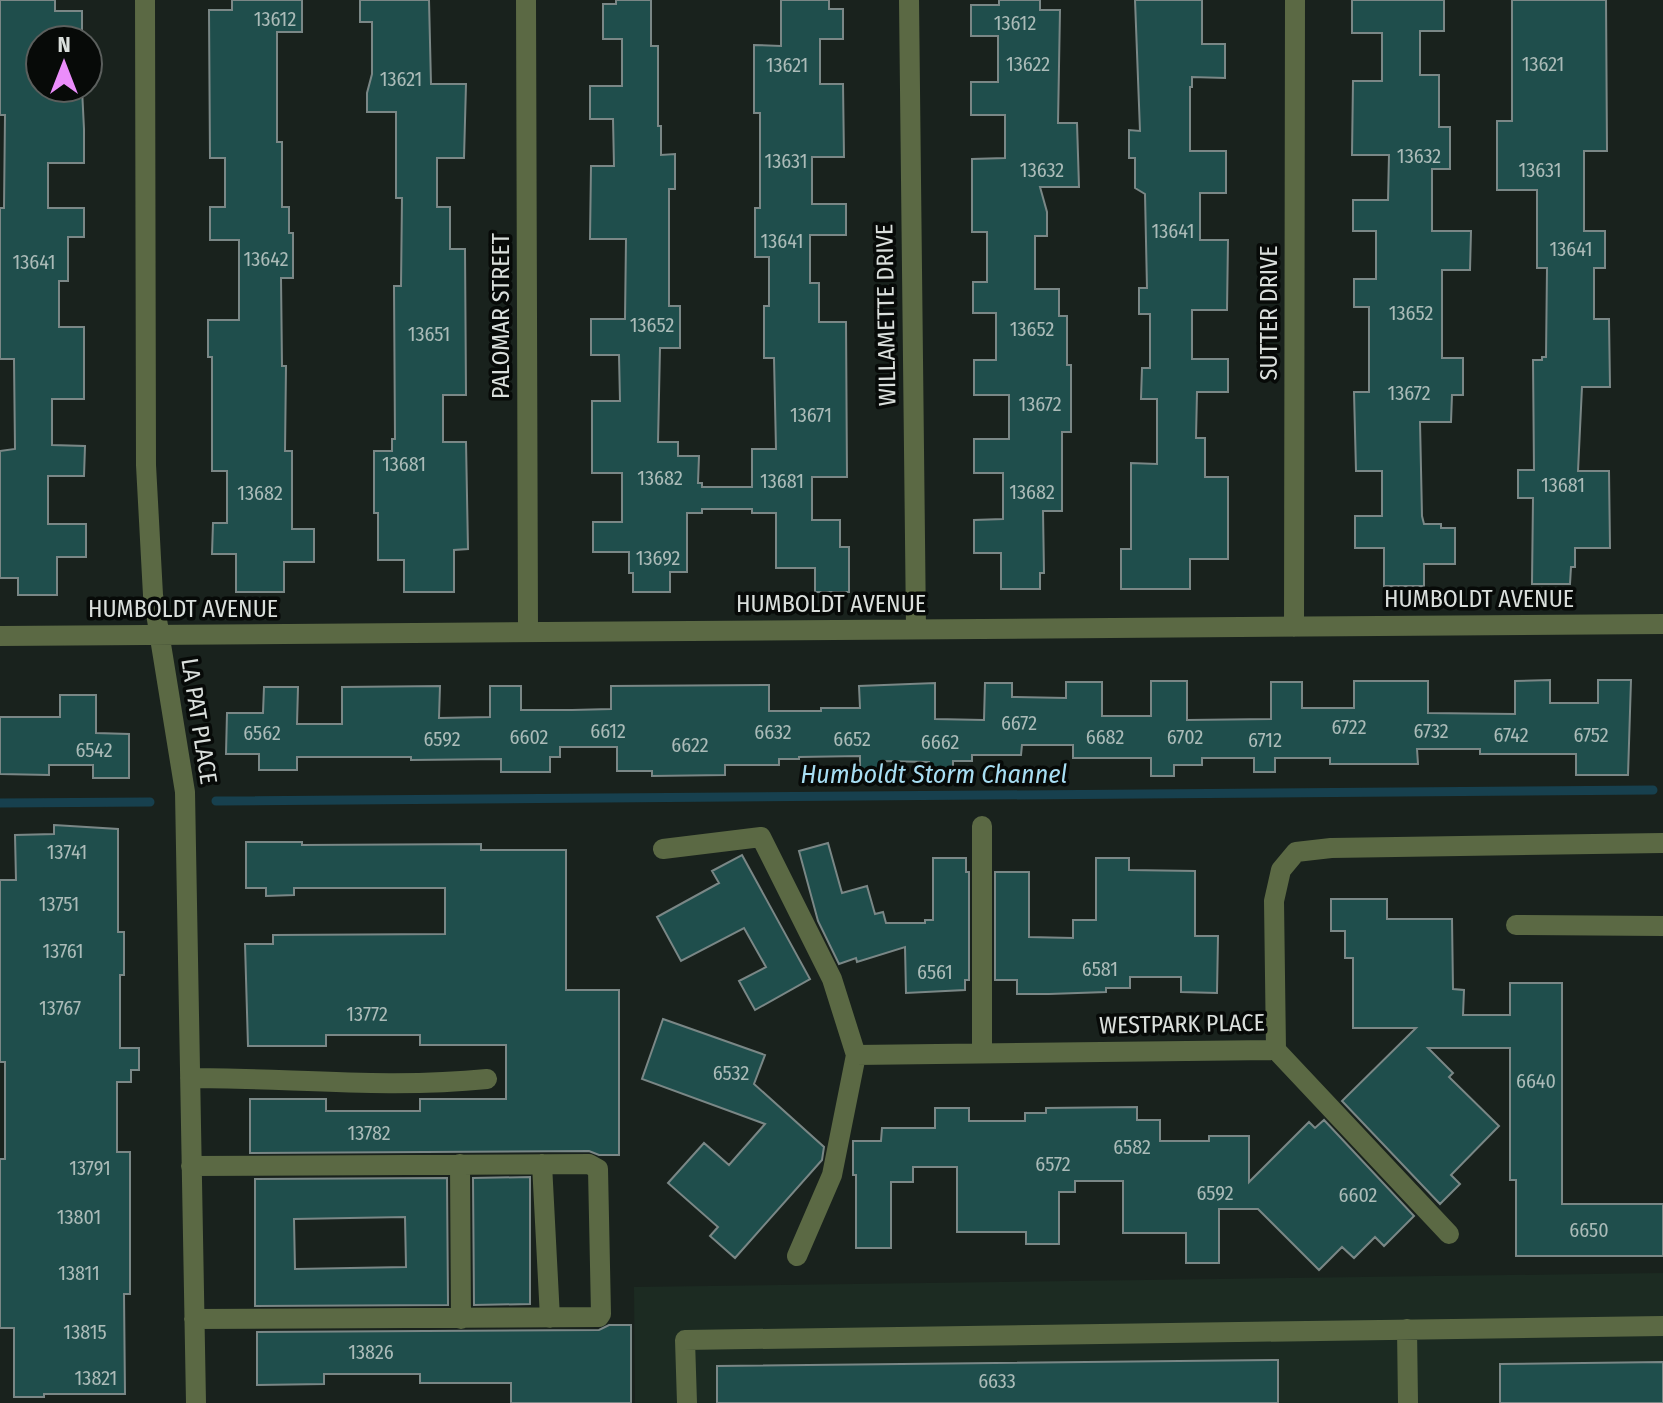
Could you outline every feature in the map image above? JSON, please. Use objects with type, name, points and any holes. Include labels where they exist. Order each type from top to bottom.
[{"type":"street","name":"LA PAT PLACE","points":[[145,0],[149,553],[158,635],[185,802],[196,1403]]},
{"type":"street","name":"PALOMAR STREET","points":[[526,0],[528,632]]},
{"type":"street","name":"WILLAMETTE DRIVE","points":[[909,0],[916,629]]},
{"type":"street","name":"SUTTER DRIVE","points":[[1294,627],[1295,0]]},
{"type":"street","name":"HUMBOLDT AVENUE","points":[[0,636],[1663,624]]},
{"type":"street","points":[[982,826],[982,1053]]},
{"type":"street","points":[[663,849],[761,837],[832,979],[856,1055],[832,1175],[797,1256]]},
{"type":"street","name":"WESTPARK PLACE","points":[[856,1055],[1276,1050],[1274,901],[1281,870],[1296,852],[1331,848],[1663,843]]},
{"type":"street","points":[[1516,925],[1663,926]]},
{"type":"street","points":[[1276,1050],[1449,1234]]},
{"type":"street","points":[[190,1078],[354,1084],[487,1079]]},
{"type":"street","points":[[460,1164],[461,1319]]},
{"type":"street","points":[[542,1164],[550,1318]]},
{"type":"street","points":[[191,1166],[589,1164],[598,1169],[601,1314],[596,1318],[194,1319]]},
{"type":"street","points":[[687,1403],[685,1340],[1663,1326]]},
{"type":"street","points":[[1407,1329],[1408,1403]]},
{"type":"shaded area","points":[[1663,1273],[1663,1403],[635,1403],[634,1287]]},
{"type":"building","points":[[0,0],[55,0],[55,11],[82,11],[82,24],[24,24],[24,104],[83,104],[84,163],[48,163],[48,208],[84,208],[84,237],[68,237],[68,281],[59,281],[59,327],[84,327],[84,399],[52,399],[52,445],[85,446],[84,476],[48,476],[48,524],[86,524],[86,557],[57,557],[57,595],[18,595],[18,578],[0,578],[0,451],[15,449],[14,359],[0,359],[0,208],[4,208],[5,115],[0,115]]},
{"type":"building","points":[[232,0],[302,0],[302,32],[277,32],[277,142],[282,142],[282,207],[289,207],[289,233],[293,233],[293,278],[281,278],[282,366],[286,366],[285,451],[292,451],[292,529],[314,529],[314,562],[284,562],[284,592],[236,592],[236,554],[212,554],[213,523],[227,523],[227,471],[212,471],[212,357],[208,357],[208,320],[239,320],[239,240],[210,240],[210,207],[225,207],[225,158],[210,158],[209,10],[232,10]]},
{"type":"building","points":[[360,0],[429,0],[431,84],[466,84],[464,158],[437,158],[437,207],[450,207],[450,249],[465,249],[466,395],[443,395],[443,442],[466,442],[468,549],[454,550],[454,592],[404,592],[404,560],[378,560],[374,451],[392,451],[392,439],[395,439],[394,286],[401,286],[402,198],[396,198],[396,112],[367,112],[367,93],[372,74],[372,22],[360,22]]},
{"type":"building","points":[[616,0],[651,0],[651,46],[658,46],[661,155],[675,154],[675,189],[669,189],[669,306],[680,306],[680,348],[660,348],[658,442],[678,442],[678,456],[699,456],[698,483],[702,483],[702,487],[752,487],[752,449],[776,449],[774,358],[764,358],[764,306],[769,306],[769,257],[755,257],[755,208],[760,208],[760,113],[754,113],[754,45],[781,46],[781,0],[829,0],[829,9],[843,9],[843,39],[820,39],[820,84],[843,84],[844,157],[812,157],[812,204],[846,204],[846,235],[810,235],[810,283],[819,283],[819,322],[846,322],[847,477],[812,477],[812,520],[840,520],[840,547],[849,547],[849,592],[815,592],[815,568],[776,568],[776,513],[752,513],[752,509],[702,509],[702,513],[687,513],[687,572],[670,572],[670,592],[633,592],[629,552],[593,552],[593,522],[622,522],[622,473],[592,473],[592,401],[620,401],[619,355],[591,355],[591,319],[625,319],[626,239],[590,239],[591,166],[614,166],[613,119],[590,119],[590,86],[622,86],[622,39],[603,39],[603,4],[616,4]]},
{"type":"building","points":[[999,0],[1040,0],[1040,10],[1060,10],[1058,123],[1077,123],[1079,187],[1040,187],[1047,212],[1047,236],[1035,236],[1035,289],[1059,289],[1059,316],[1067,316],[1067,365],[1071,365],[1071,432],[1062,432],[1062,511],[1043,511],[1044,573],[1040,573],[1040,589],[1001,589],[1001,553],[974,553],[974,520],[1003,519],[1003,473],[974,473],[974,439],[1009,439],[1009,395],[974,395],[974,360],[996,360],[996,313],[973,313],[973,282],[987,282],[987,232],[972,232],[972,159],[1005,158],[1005,115],[971,115],[971,82],[998,82],[998,36],[971,36],[971,5],[999,5]]},
{"type":"building","points":[[1135,0],[1202,0],[1202,44],[1225,44],[1225,78],[1192,77],[1190,151],[1226,151],[1226,193],[1200,193],[1200,240],[1228,240],[1227,310],[1192,310],[1192,359],[1228,359],[1228,392],[1197,392],[1196,438],[1205,438],[1205,477],[1228,477],[1228,559],[1190,559],[1190,589],[1121,589],[1121,549],[1131,549],[1131,463],[1157,464],[1157,399],[1141,399],[1142,368],[1150,368],[1150,314],[1139,314],[1139,288],[1147,288],[1145,194],[1135,188],[1135,158],[1129,158],[1129,130],[1140,131]]},
{"type":"building","points":[[1352,0],[1444,0],[1444,31],[1420,31],[1420,75],[1439,75],[1439,127],[1450,127],[1450,169],[1432,169],[1432,231],[1471,231],[1470,270],[1442,270],[1442,358],[1463,358],[1463,395],[1452,395],[1451,422],[1420,422],[1422,516],[1424,524],[1455,528],[1455,564],[1424,564],[1424,586],[1384,586],[1384,548],[1355,548],[1355,516],[1382,516],[1382,471],[1356,471],[1354,392],[1369,392],[1369,307],[1354,307],[1354,279],[1376,279],[1376,231],[1353,231],[1353,200],[1388,200],[1389,155],[1352,155],[1353,81],[1382,81],[1382,33],[1352,33]]},
{"type":"building","points":[[1512,0],[1606,0],[1607,151],[1584,151],[1584,231],[1605,231],[1605,268],[1594,268],[1594,319],[1609,319],[1610,387],[1582,387],[1578,471],[1609,471],[1610,548],[1575,548],[1575,567],[1571,567],[1570,584],[1532,584],[1533,498],[1518,498],[1518,470],[1534,470],[1533,360],[1546,357],[1547,268],[1537,268],[1537,190],[1497,190],[1497,121],[1512,121]]},
{"type":"building","points":[[1550,680],[1550,703],[1598,703],[1598,680],[1631,680],[1628,775],[1576,775],[1576,754],[1480,754],[1480,749],[1417,749],[1418,764],[1330,764],[1330,758],[1275,758],[1275,772],[1254,772],[1254,758],[1202,758],[1202,765],[1174,765],[1174,776],[1151,776],[1151,758],[1073,758],[1073,745],[1022,745],[1021,755],[972,755],[972,761],[953,761],[953,777],[929,776],[929,762],[883,761],[883,780],[860,780],[860,756],[779,759],[779,765],[725,765],[725,775],[652,776],[652,771],[617,771],[617,747],[560,747],[560,757],[550,757],[550,772],[501,772],[501,759],[411,760],[411,757],[297,757],[297,770],[259,770],[259,754],[226,754],[227,713],[263,713],[264,687],[298,687],[297,724],[342,724],[342,687],[440,686],[439,718],[490,717],[490,686],[521,686],[521,710],[572,710],[611,709],[611,686],[769,685],[769,711],[821,711],[821,708],[860,708],[859,686],[935,683],[935,719],[984,720],[985,683],[1012,683],[1012,697],[1066,698],[1066,682],[1102,682],[1102,716],[1151,716],[1151,681],[1187,681],[1187,720],[1271,719],[1271,682],[1302,682],[1302,708],[1354,708],[1354,681],[1428,681],[1428,713],[1515,714],[1515,681]]},
{"type":"building","points":[[60,695],[96,695],[96,733],[129,734],[129,778],[93,778],[93,765],[49,765],[49,775],[0,774],[0,717],[60,717]]},
{"type":"building","points":[[54,825],[118,829],[118,932],[124,932],[124,975],[120,975],[120,1048],[139,1048],[139,1070],[131,1070],[131,1082],[117,1082],[117,1152],[130,1152],[130,1294],[124,1294],[125,1394],[14,1397],[14,1328],[0,1328],[0,1159],[5,1159],[5,1062],[0,1062],[0,880],[16,880],[15,835],[54,834]]},
{"type":"building","points":[[246,842],[302,842],[302,845],[481,844],[481,850],[566,850],[566,990],[619,990],[619,1155],[599,1155],[589,1151],[250,1153],[250,1099],[326,1099],[326,1111],[420,1111],[420,1099],[506,1099],[506,1045],[420,1045],[420,1035],[326,1035],[326,1046],[248,1046],[245,944],[273,944],[273,935],[445,934],[445,888],[294,888],[294,895],[266,896],[266,888],[246,888]]},
{"type":"building","points":[[828,843],[842,893],[867,886],[875,914],[883,912],[886,923],[925,923],[925,920],[933,920],[933,858],[966,858],[966,872],[969,872],[969,980],[965,980],[965,990],[906,993],[905,947],[857,962],[856,958],[839,964],[818,921],[799,851]]},
{"type":"building","points":[[742,855],[810,979],[755,1010],[739,981],[766,967],[744,928],[681,961],[657,917],[719,883],[712,871]]},
{"type":"building","points":[[1096,858],[1129,858],[1129,870],[1195,871],[1195,936],[1218,936],[1217,993],[1181,992],[1181,977],[1130,977],[1130,988],[1049,994],[1017,994],[1017,980],[995,980],[995,872],[1029,872],[1029,937],[1073,938],[1073,920],[1096,920]]},
{"type":"building","points":[[1331,899],[1387,899],[1387,919],[1452,919],[1453,989],[1464,990],[1463,1015],[1510,1015],[1510,983],[1562,983],[1562,1204],[1663,1204],[1663,1256],[1516,1256],[1516,1180],[1510,1180],[1510,1048],[1428,1048],[1453,1073],[1449,1077],[1499,1126],[1451,1175],[1460,1184],[1440,1204],[1342,1101],[1416,1028],[1353,1028],[1353,958],[1345,958],[1345,931],[1331,931]]},
{"type":"building","points":[[663,1019],[765,1055],[754,1084],[824,1147],[822,1160],[735,1258],[710,1236],[718,1227],[668,1183],[704,1143],[729,1165],[765,1124],[642,1079]]},
{"type":"building","points":[[1137,1107],[1137,1120],[1160,1120],[1160,1141],[1209,1141],[1209,1136],[1249,1136],[1249,1182],[1309,1122],[1315,1128],[1324,1120],[1414,1216],[1384,1246],[1375,1237],[1354,1258],[1342,1247],[1319,1270],[1258,1209],[1219,1209],[1219,1263],[1186,1263],[1186,1233],[1123,1233],[1123,1181],[1075,1181],[1075,1192],[1059,1192],[1059,1244],[1026,1244],[1026,1232],[957,1232],[957,1167],[913,1167],[913,1182],[891,1182],[891,1248],[856,1248],[853,1141],[881,1141],[882,1128],[935,1128],[935,1108],[969,1108],[969,1121],[1025,1121],[1025,1113],[1046,1113],[1046,1108]]},
{"type":"building","points":[[530,1177],[530,1304],[474,1305],[473,1178]]},
{"type":"building","points":[[447,1178],[448,1305],[255,1306],[255,1179]],"holes":[[[405,1217],[406,1267],[295,1269],[294,1219]]]},
{"type":"building","points":[[609,1325],[631,1325],[631,1403],[511,1403],[511,1383],[420,1383],[420,1374],[324,1374],[324,1384],[257,1385],[257,1332],[599,1330]]},
{"type":"building","points":[[1278,1360],[1278,1403],[717,1403],[717,1366]]},
{"type":"building","points":[[1663,1362],[1663,1403],[1500,1403],[1500,1364]]},
{"type":"waterway","name":"Humboldt Storm Channel","points":[[216,801],[1653,790]]},
{"type":"waterway","points":[[0,803],[150,802]]}]
